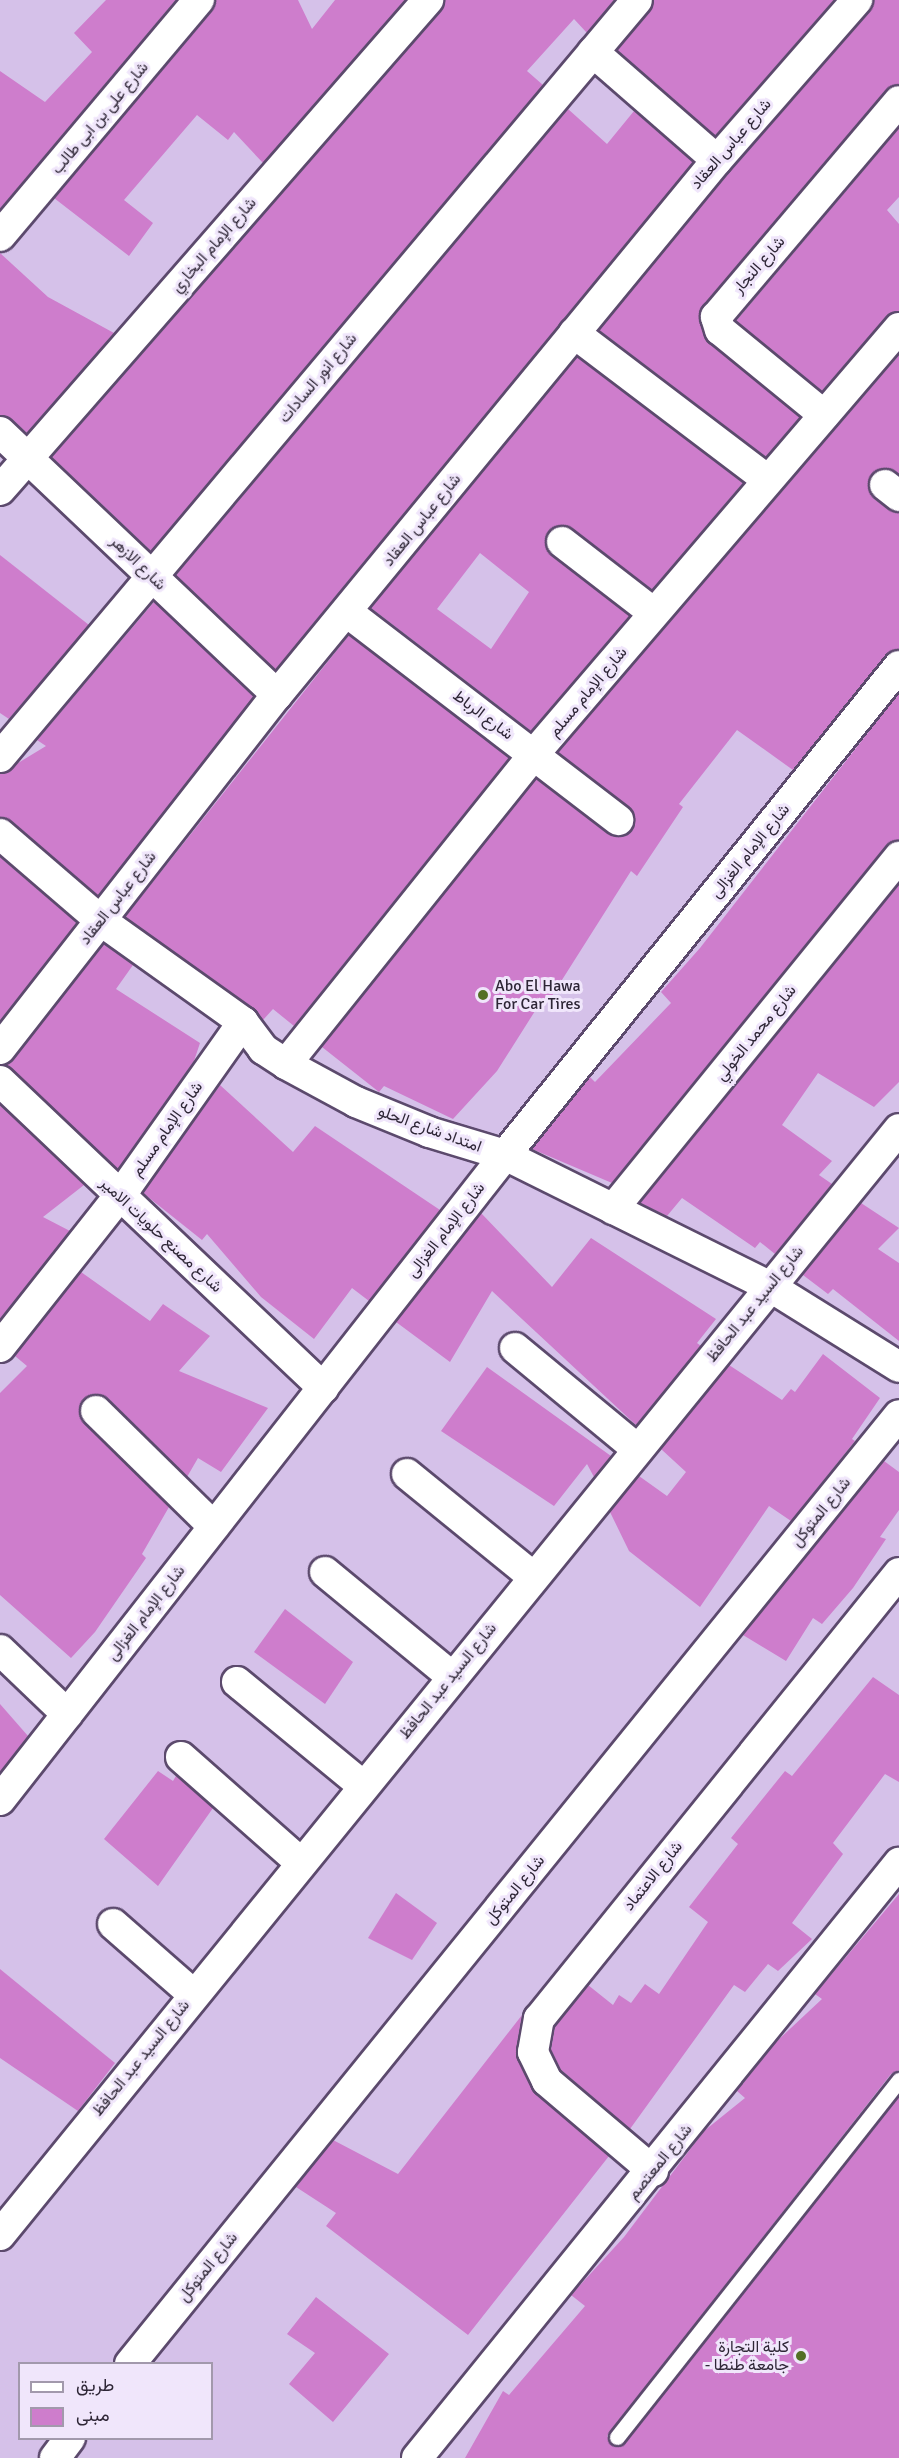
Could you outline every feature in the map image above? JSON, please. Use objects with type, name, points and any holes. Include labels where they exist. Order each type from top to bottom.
[{"type":"street","name":"شارع على بن ابى طالب","points":[[0,236],[199,0]]},
{"type":"street","name":"شارع الإمام البخاري","points":[[0,490],[428,0]]},
{"type":"street","name":"شارع انور السادات","points":[[0,757],[637,0]]},
{"type":"street","name":"شارع عباس العقاد","points":[[0,1049],[277,695],[717,160],[857,0]]},
{"type":"street","points":[[593,52],[717,160]]},
{"type":"street","name":"شارع النجار","points":[[824,415],[720,330],[716,317],[899,100]]},
{"type":"street","name":"شارع الإمام مسلم","points":[[286,1064],[534,754],[899,328]]},
{"type":"street","points":[[574,333],[768,480]]},
{"type":"street","name":"شارع الازهر","points":[[0,432],[277,695]]},
{"type":"street","points":[[562,542],[654,613]]},
{"type":"street","name":"شارع الرباط","points":[[347,612],[618,820]]},
{"type":"street","name":"شارع الإمام الغزالى","points":[[0,1800],[505,1155],[899,666]]},
{"type":"street","name":"امتداد شارع الحلو","points":[[0,834],[100,920],[243,1022],[263,1049],[286,1064],[387,1115],[505,1155],[769,1286],[899,1367]]},
{"type":"street","name":"شارع محمد الخولي","points":[[612,1209],[899,857]]},
{"type":"street","name":"شارع الإمام مسلم","points":[[0,1347],[120,1196],[243,1022]]},
{"type":"street","name":"شارع مصنع حلويات الامير","points":[[0,1081],[323,1388]]},
{"type":"street","name":"شارع السيد عبد الحافظ","points":[[0,2235],[362,1785],[899,1129]]},
{"type":"street","points":[[515,1348],[637,1449]]},
{"type":"street","points":[[96,1411],[214,1527]]},
{"type":"street","name":"شارع المتوكل","points":[[132,2362],[899,1415]]},
{"type":"street","points":[[407,1474],[532,1576]]},
{"type":"street","points":[[325,1572],[451,1677]]},
{"type":"street","name":"شارع الاعتماد","points":[[653,2171],[546,2081],[532,2052],[538,2019],[899,1573]]},
{"type":"street","points":[[0,1650],[67,1714]]},
{"type":"street","points":[[237,1682],[362,1785]]},
{"type":"street","points":[[181,1757],[300,1862]]},
{"type":"street","name":"شارع المعتصم","points":[[417,2458],[653,2171],[899,1863]]},
{"type":"street","points":[[113,1924],[193,1994]]},
{"type":"street","points":[[55,2458],[69,2440]]},
{"type":"lane","points":[[617,2437],[899,2080]]},
{"type":"building","points":[[106,0],[176,0],[0,209],[0,71],[45,102],[92,52],[74,33]]},
{"type":"building","points":[[216,0],[298,0],[312,29],[335,0],[405,0],[263,163],[234,132],[228,140],[197,115],[124,200],[153,223],[129,256],[54,198],[212,11]]},
{"type":"building","points":[[445,0],[614,0],[587,33],[574,19],[527,71],[543,85],[151,551],[52,457],[441,11]]},
{"type":"building","points":[[654,0],[834,0],[715,136],[617,50],[650,11]]},
{"type":"building","points":[[874,0],[899,0],[899,84],[886,90],[699,313],[709,343],[800,417],[766,457],[599,330],[730,171],[870,11]]},
{"type":"building","points":[[568,109],[607,144],[634,111],[693,162],[275,670],[176,575]]},
{"type":"building","points":[[899,128],[899,197],[887,210],[899,224],[899,311],[886,317],[822,391],[736,321]]},
{"type":"building","points":[[0,253],[48,297],[114,333],[27,433],[11,419],[0,415]]},
{"type":"building","points":[[899,355],[899,474],[879,469],[868,483],[874,499],[899,513],[899,649],[886,655],[793,770],[737,730],[679,804],[683,807],[637,876],[631,871],[548,1002],[542,1000],[497,1071],[453,1119],[384,1086],[379,1092],[322,1047],[536,779],[608,834],[616,837],[631,831],[635,822],[629,807],[558,752]]},
{"type":"building","points":[[577,357],[743,483],[652,590],[572,528],[564,525],[549,531],[545,540],[551,555],[630,616],[531,731],[371,608]],"holes":[[[480,553],[529,592],[491,649],[437,609]]]},
{"type":"building","points":[[0,555],[89,625],[9,719],[0,713]]},
{"type":"building","points":[[154,602],[254,697],[98,896],[11,821],[0,817],[0,774],[46,746],[37,740]]},
{"type":"building","points":[[349,635],[509,758],[294,1026],[273,1009],[263,1020],[253,1008],[125,917]]},
{"type":"building","points":[[899,693],[899,840],[886,846],[612,1183],[532,1149],[590,1077],[595,1082],[671,1003],[661,992],[700,948]]},
{"type":"building","points":[[0,857],[77,923],[0,1021]]},
{"type":"building","points":[[899,884],[899,1082],[874,1107],[818,1073],[782,1125],[832,1161],[819,1175],[832,1184],[775,1254],[760,1242],[755,1248],[682,1198],[667,1216],[640,1203]]},
{"type":"building","points":[[104,944],[133,965],[116,989],[200,1043],[194,1061],[118,1169],[6,1065]]},
{"type":"building","points":[[220,1085],[293,1152],[315,1126],[440,1210],[369,1301],[352,1288],[314,1339],[261,1297],[207,1234],[202,1240],[143,1193]]},
{"type":"building","points":[[0,1105],[84,1185],[43,1217],[70,1231],[0,1319]]},
{"type":"building","points":[[861,1203],[899,1228],[878,1249],[899,1263],[899,1341],[833,1289],[828,1294],[803,1275]]},
{"type":"building","points":[[481,1213],[552,1287],[591,1238],[716,1319],[697,1343],[701,1346],[636,1425],[492,1291],[450,1362],[396,1322]]},
{"type":"building","points":[[81,1272],[150,1321],[163,1304],[210,1336],[179,1371],[268,1408],[221,1472],[198,1458],[187,1477],[108,1398],[92,1394],[83,1399],[79,1415],[84,1423],[169,1507],[142,1554],[146,1558],[95,1632],[71,1658],[0,1595],[0,1393],[27,1366],[15,1356]]},
{"type":"building","points":[[823,1354],[880,1398],[852,1439],[855,1441],[791,1521],[769,1506],[700,1607],[629,1551],[610,1512],[639,1476],[667,1496],[686,1472],[661,1449],[729,1365],[782,1400],[791,1389],[795,1392]]},
{"type":"building","points":[[487,1367],[611,1456],[594,1477],[587,1464],[554,1506],[441,1431]]},
{"type":"building","points":[[884,1461],[899,1472],[899,1510],[880,1537],[886,1539],[853,1588],[822,1624],[813,1618],[786,1661],[743,1635]]},
{"type":"building","points":[[285,1609],[353,1662],[325,1704],[254,1652]]},
{"type":"building","points":[[873,1677],[899,1695],[899,1782],[885,1774],[833,1843],[843,1854],[792,1923],[812,1939],[778,1971],[768,1964],[745,1992],[734,1985],[630,2129],[561,2070],[551,2050],[555,2026],[588,1985],[613,2005],[619,1995],[631,2003],[645,1984],[659,1994],[708,1922],[689,1907],[738,1844],[731,1838],[785,1771],[792,1776]]},
{"type":"building","points":[[0,1704],[28,1736],[0,1772]]},
{"type":"building","points":[[158,1771],[173,1781],[176,1776],[213,1808],[158,1886],[104,1839]]},
{"type":"building","points":[[396,1893],[437,1923],[412,1960],[368,1938]]},
{"type":"building","points":[[899,1894],[899,2070],[891,2074],[607,2436],[615,2446],[625,2443],[899,2096],[899,2458],[465,2458],[503,2391],[509,2395],[585,2306],[571,2295],[624,2237],[704,2131],[745,2098],[737,2091],[776,2042],[822,1999],[815,1994]]},
{"type":"building","points":[[0,1969],[115,2063],[78,2111],[0,2058]]},
{"type":"building","points":[[522,2015],[516,2050],[532,2089],[609,2156],[468,2335],[326,2226],[336,2213],[296,2187],[333,2140],[398,2174]]},
{"type":"building","points":[[316,2297],[389,2354],[333,2422],[289,2384],[315,2353],[287,2334]]},
{"type":"place","name":"Abo El Hawa For Car Tires","points":[[483,995]]},
{"type":"place","name":"كلية التجارة - جامعة طنطا","points":[[801,2356]]}]
